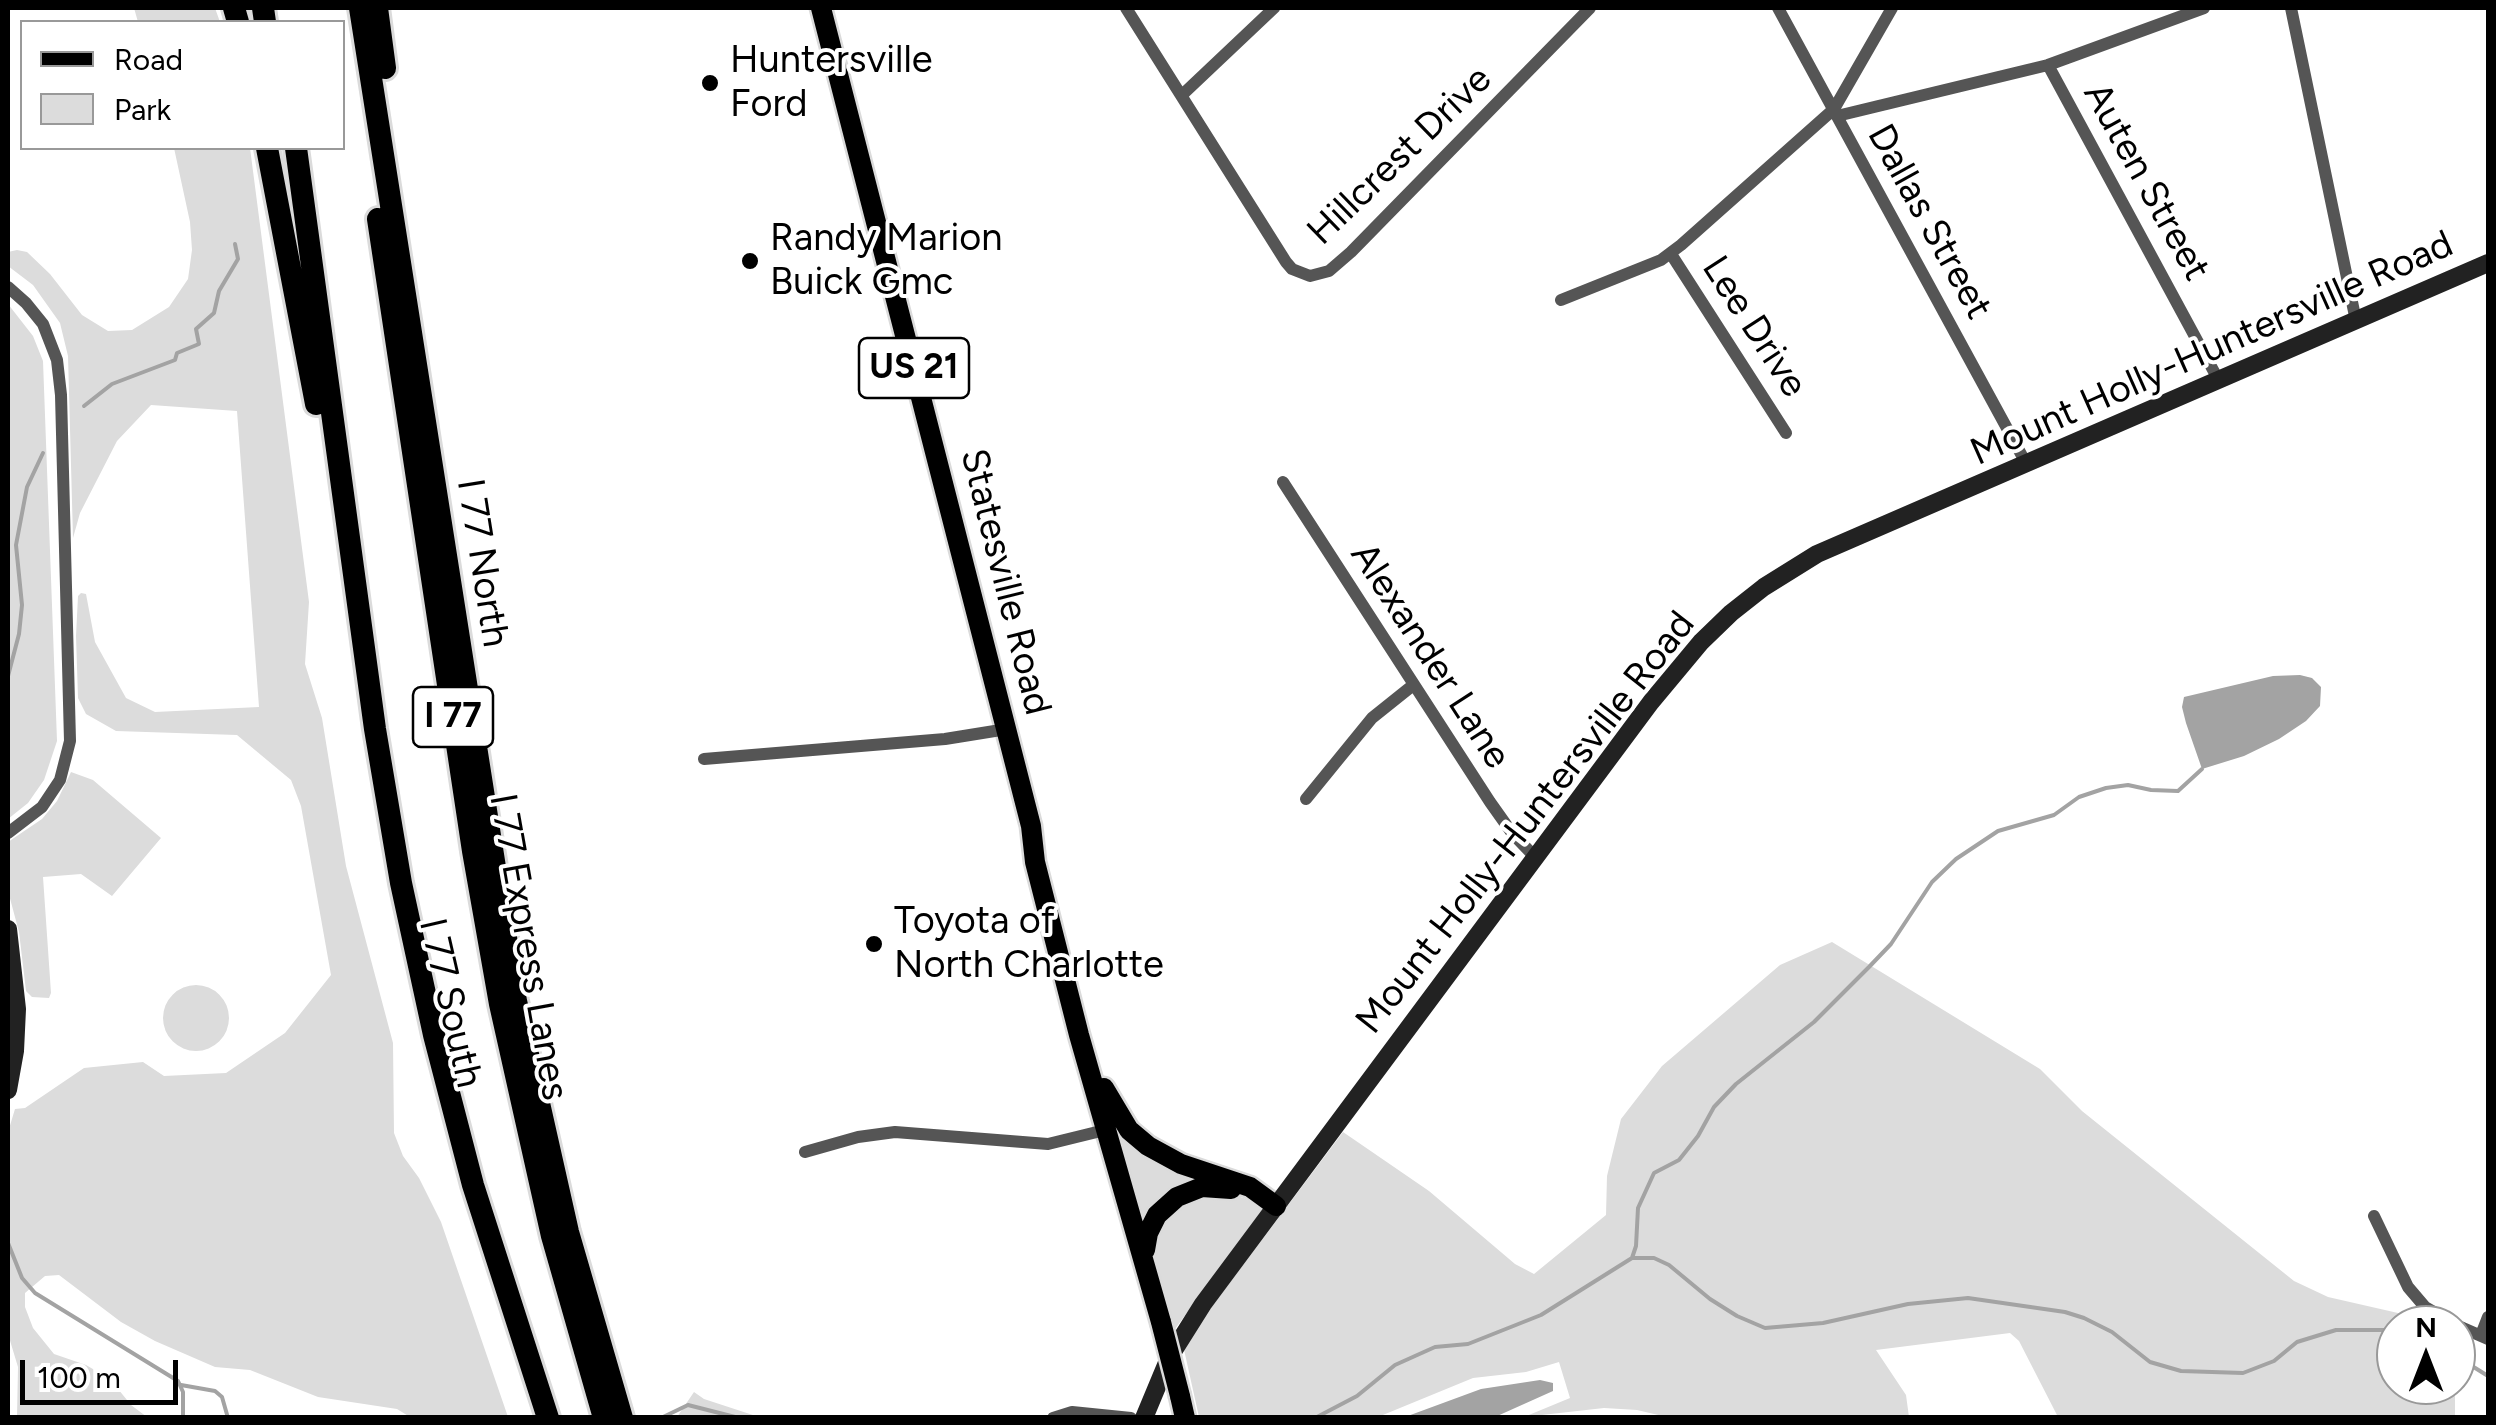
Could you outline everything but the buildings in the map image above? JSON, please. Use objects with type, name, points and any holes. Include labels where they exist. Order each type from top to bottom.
[{"type":"highway","name":"I 77 Express Lanes","points":[[347,8],[493,966],[538,1179],[604,1418]]},
{"type":"highway","name":"I 77 North","points":[[360,8],[516,1001],[568,1232],[622,1418]]},
{"type":"highway","points":[[377,8],[404,234],[402,271]]},
{"type":"highway","points":[[267,150],[318,412]]},
{"type":"highway","name":"I 77","points":[[282,150],[318,412]]},
{"type":"highway","name":"I 77","points":[[296,150],[375,728],[405,902],[473,1186],[548,1418]]},
{"type":"highway","name":"I 77 South","points":[[318,412],[374,808],[421,1038],[482,1264],[534,1418]]},
{"type":"main road","name":"Statesville Road","points":[[821,8],[1031,826],[1035,862],[1186,1418]]},
{"type":"main road","name":"Mount Holly-Huntersville Road","points":[[1144,1418],[1160,1376],[1180,1340],[1276,1206],[1676,670],[1746,600],[1817,554],[2488,264]]},
{"type":"main road","name":"Statesville Road","points":[[1031,826],[1045,859],[1124,1168],[1127,1195]]},
{"type":"main road","points":[[8,930],[17,1009],[8,1090]]},
{"type":"main road","points":[[1104,1088],[1129,1130],[1148,1146],[1181,1164],[1250,1187],[1276,1206]]},
{"type":"main road","points":[[1144,1257],[1148,1233],[1157,1216],[1170,1202],[1194,1189],[1228,1188],[1276,1206]]},
{"type":"street","name":"Hillcrest Drive","points":[[1126,8],[1286,262],[1300,273],[1320,275],[1340,262],[1424,179],[1590,8]]},
{"type":"street","points":[[1182,95],[1274,8]]},
{"type":"street","name":"Dallas Street","points":[[1778,8],[2027,465]]},
{"type":"street","points":[[1561,300],[1671,254],[1836,112],[1892,8]]},
{"type":"street","points":[[1836,112],[2048,64],[2204,8]]},
{"type":"street","points":[[2291,8],[2356,322]]},
{"type":"street","name":"Auten Street","points":[[2048,64],[2219,380]]},
{"type":"street","name":"Lee Drive","points":[[1671,254],[1786,433]]},
{"type":"street","points":[[8,287],[43,324],[57,360],[70,740],[60,780],[42,807],[8,833]]},
{"type":"street","name":"Alexander Lane","points":[[1283,482],[1412,686],[1512,833],[1536,857]]},
{"type":"street","points":[[1306,798],[1361,730],[1412,686]]},
{"type":"street","points":[[704,759],[945,739],[1006,729]]},
{"type":"street","points":[[805,1152],[896,1132],[1048,1144],[1105,1130]]},
{"type":"street","points":[[2374,1216],[2408,1287],[2424,1305]]},
{"type":"street","points":[[2485,1337],[2488,1317]]},
{"type":"street","points":[[1053,1418],[1072,1412],[1132,1418]]},
{"type":"green space","points":[[134,8],[215,8],[219,20],[137,20]]},
{"type":"green space","points":[[174,150],[250,150],[309,602],[305,664],[322,718],[346,866],[393,1043],[394,1133],[441,1222],[508,1417],[410,1417],[397,1409],[318,1397],[250,1370],[215,1367],[121,1322],[59,1275],[45,1276],[25,1293],[25,1307],[33,1328],[54,1354],[86,1365],[110,1379],[131,1405],[147,1417],[17,1417],[18,1367],[8,1334],[8,1132],[15,1109],[25,1108],[84,1068],[143,1062],[164,1076],[226,1073],[285,1033],[331,975],[301,806],[291,780],[237,735],[116,731],[86,714],[78,698],[76,636],[81,593],[86,594],[95,642],[126,698],[155,712],[259,707],[237,411],[151,405],[117,441],[80,513],[73,538],[68,356],[60,323],[33,285],[8,266],[8,252],[27,252],[82,315],[108,331],[132,330],[169,307],[188,279],[190,222]]},
{"type":"green space","points":[[8,304],[33,336],[43,361],[57,741],[44,780],[28,803],[8,819]]},
{"type":"green space","points":[[71,772],[93,780],[161,838],[112,896],[81,874],[43,877],[51,993],[49,998],[32,997],[26,991],[19,932],[8,891],[8,842],[42,819],[57,801]]},
{"type":"green space","points":[[1832,942],[2040,1069],[2082,1111],[2294,1281],[2328,1297],[2376,1308],[2376,1405],[2455,1405],[2455,1417],[2058,1417],[2019,1341],[2010,1333],[1876,1350],[1906,1395],[1909,1417],[1671,1418],[1604,1408],[1524,1417],[1570,1398],[1559,1362],[1526,1372],[1473,1378],[1378,1417],[1199,1417],[1183,1345],[1343,1132],[1429,1191],[1515,1264],[1534,1274],[1606,1215],[1607,1176],[1621,1119],[1662,1066],[1780,965]]},
{"type":"green space","points":[[196,985],[219,995],[229,1018],[219,1041],[196,1051],[173,1041],[163,1018],[173,995]]},
{"type":"green space","points":[[1112,1108],[1194,1172],[1202,1184],[1145,1235]]},
{"type":"green space","points":[[1221,1192],[1244,1198],[1263,1209],[1175,1329],[1151,1251],[1155,1230],[1188,1198]]},
{"type":"green space","points":[[694,1392],[704,1399],[759,1417],[677,1417]]},
{"type":"shaded area","points":[[2273,676],[2312,678],[2321,687],[2320,706],[2306,721],[2244,756],[2202,769],[2182,707],[2184,697]]},
{"type":"shaded area","points":[[1540,1380],[1553,1383],[1553,1391],[1495,1417],[1405,1417],[1481,1389]]},
{"type":"waterway","points":[[84,406],[112,384],[175,360],[177,353],[199,344],[196,329],[214,313],[219,291],[238,259],[235,244]]},
{"type":"waterway","points":[[8,676],[22,605],[16,545],[27,487],[43,453]]},
{"type":"waterway","points":[[1632,1258],[1638,1208],[1654,1173],[1679,1160],[1714,1107],[1736,1084],[1814,1022],[1869,967],[1891,944],[1932,882],[1956,859],[1998,831],[2054,815],[2079,797],[2128,785],[2178,791],[2202,769]]},
{"type":"waterway","points":[[8,1243],[22,1278],[35,1293],[178,1381],[183,1392],[183,1418]]},
{"type":"waterway","points":[[1315,1418],[1357,1396],[1395,1365],[1435,1347],[1468,1344],[1541,1315],[1632,1258],[1654,1258],[1669,1265],[1710,1299],[1765,1328],[1823,1323],[1908,1304],[1968,1298],[2084,1318],[2112,1332],[2150,1362],[2181,1371],[2243,1373],[2274,1361],[2297,1342],[2336,1330],[2376,1330]]},
{"type":"waterway","points":[[2476,1368],[2488,1376]]},
{"type":"waterway","points":[[181,1385],[215,1391],[222,1397],[228,1418]]},
{"type":"waterway","points":[[661,1418],[688,1405],[739,1418]]},
{"type":"place","name":"Huntersville Ford","points":[[710,83]]},
{"type":"place","name":"Randy Marion Buick Gmc","points":[[750,261]]},
{"type":"place","name":"Toyota of North Charlotte","points":[[874,944]]}]
